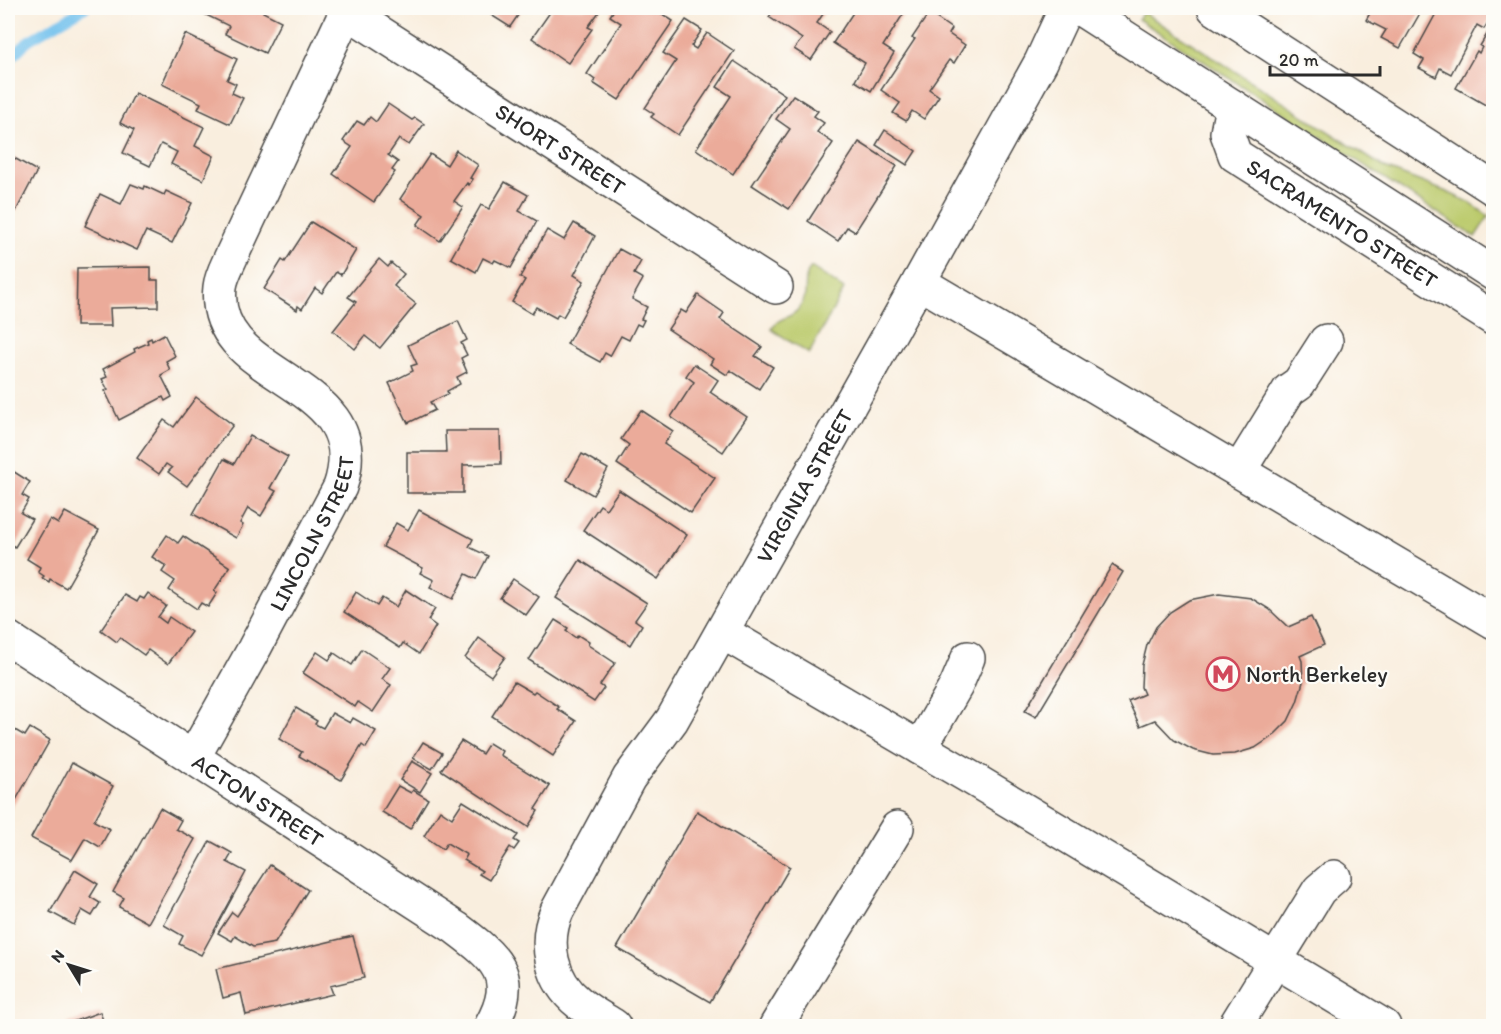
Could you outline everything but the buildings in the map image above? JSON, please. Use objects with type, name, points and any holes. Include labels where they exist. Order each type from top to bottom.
[{"type":"street","name":"VIRGINIA STREET","points":[[614,1026],[579,1003],[561,981],[552,963],[550,952],[551,924],[629,778],[672,720],[919,282],[1041,62],[1066,8]]},
{"type":"street","name":"SACRAMENTO STREET","points":[[1078,8],[1494,274]]},
{"type":"street","points":[[1214,8],[1494,189]]},
{"type":"street","name":"SHORT STREET","points":[[347,9],[776,287]]},
{"type":"street","name":"LINCOLN STREET","points":[[193,758],[340,487],[346,470],[346,448],[341,432],[331,415],[302,390],[245,352],[230,333],[220,310],[220,286],[231,257],[347,9]]},
{"type":"street","name":"SACRAMENTO STREET","points":[[1232,106],[1227,133],[1235,155],[1494,319]]},
{"type":"street","points":[[919,282],[1494,622]]},
{"type":"street","points":[[1239,471],[1289,390],[1299,383],[1326,341]]},
{"type":"street","points":[[722,632],[1384,1026]]},
{"type":"street","name":"ACTON STREET","points":[[8,638],[456,928],[486,952],[501,973],[505,990],[491,1026]]},
{"type":"street","points":[[920,748],[956,686],[968,658]]},
{"type":"street","points":[[776,1026],[897,828]]},
{"type":"street","points":[[1235,1026],[1318,890],[1334,877]]},
{"type":"green space","points":[[1143,12],[1385,168],[1447,192],[1489,216],[1475,237],[1138,19]]},
{"type":"green space","points":[[811,267],[844,289],[809,354],[771,329],[778,321],[793,314],[800,307],[805,296],[806,278]]},
{"type":"waterway","points":[[8,61],[29,40],[85,8]]},
{"type":"place","name":"North Berkeley","points":[[1223,674]]}]
